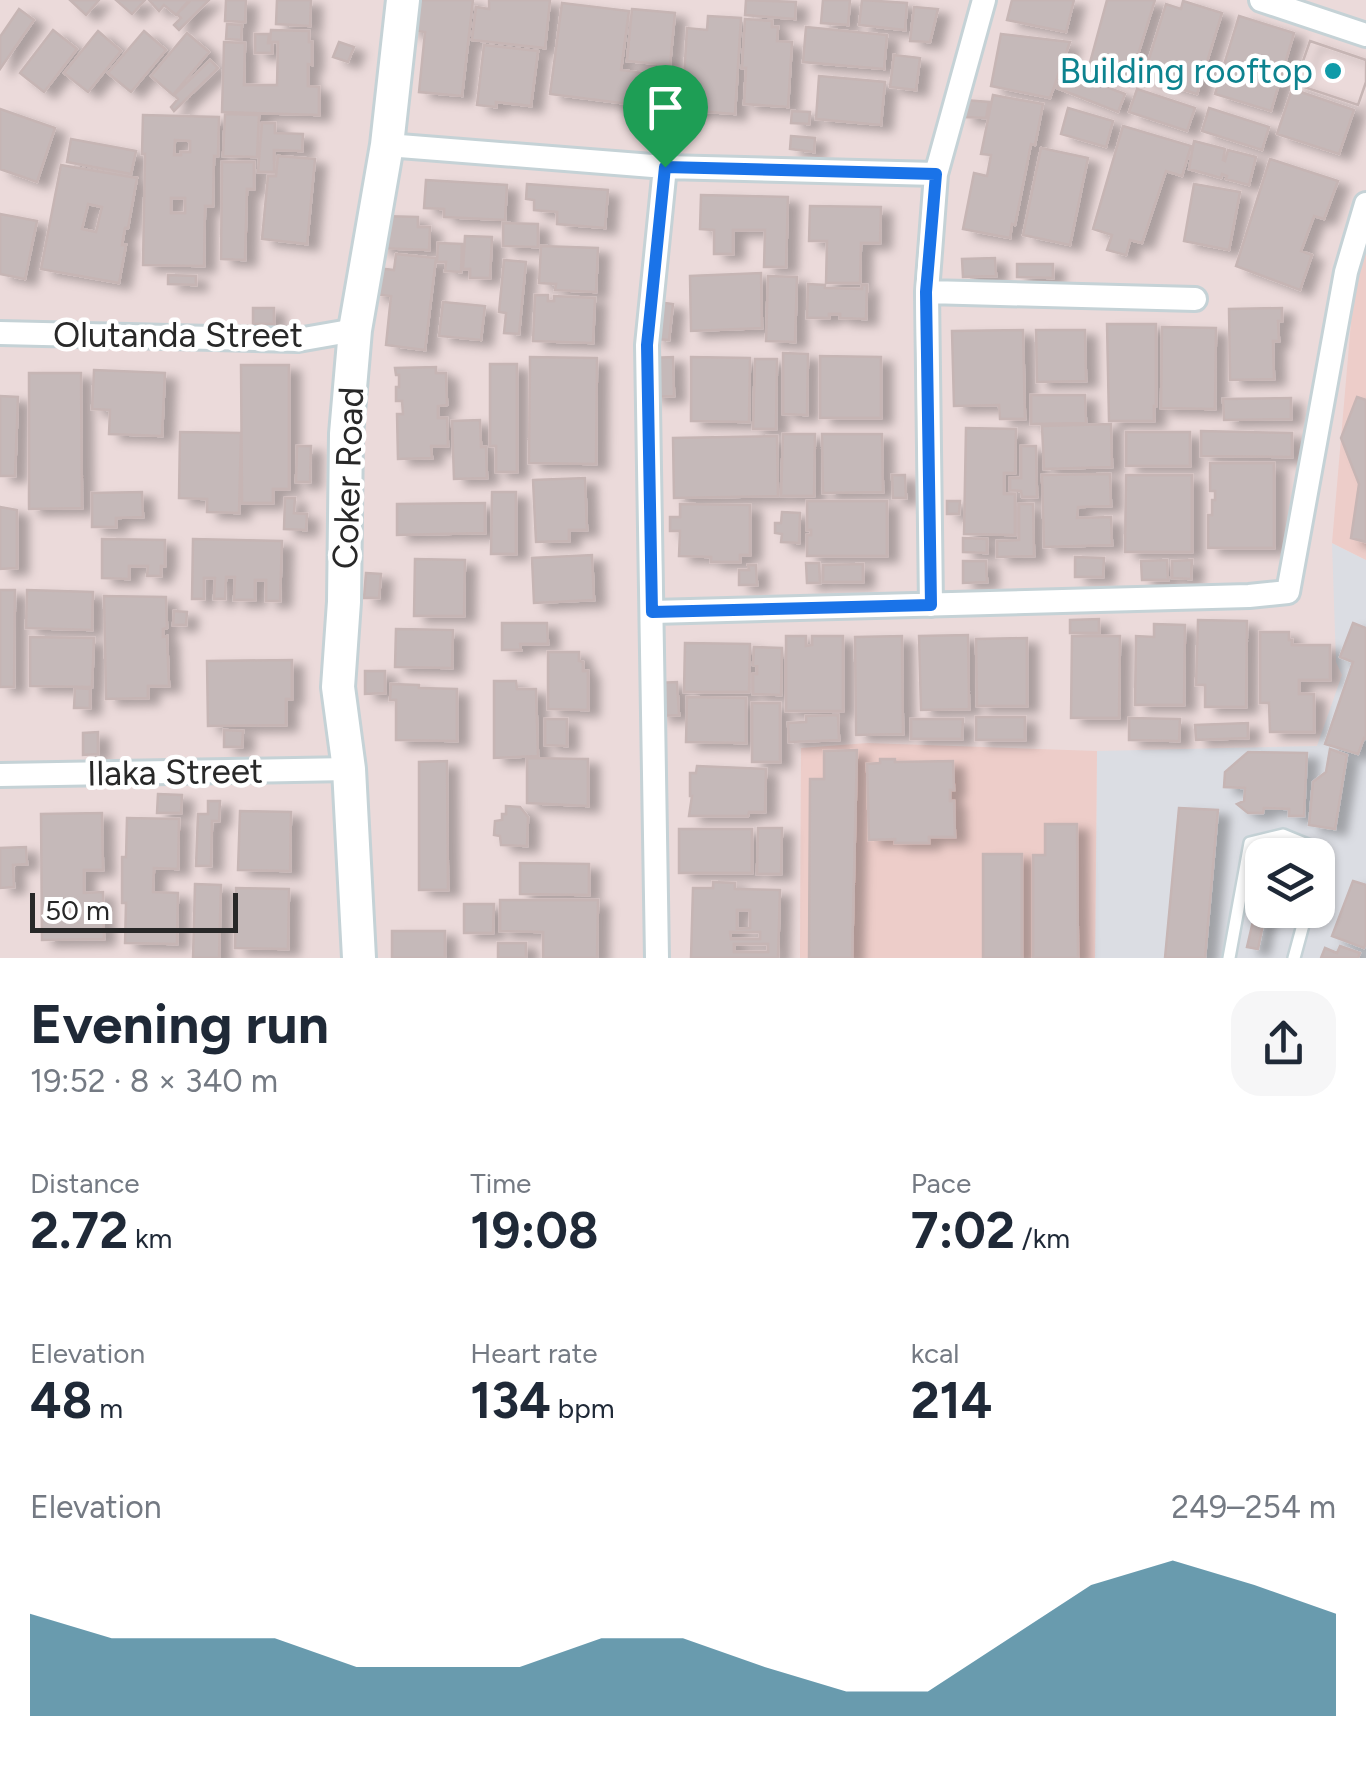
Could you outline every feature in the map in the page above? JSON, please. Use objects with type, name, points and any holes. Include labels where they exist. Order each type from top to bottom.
[{"type":"main road","name":"Coker Road","points":[[359,958],[349,769],[338,686],[344,602],[346,434],[355,330],[387,145],[403,0]]},
{"type":"street","points":[[931,605],[926,292],[936,174],[984,0]]},
{"type":"street","points":[[1261,0],[1366,35]]},
{"type":"street","points":[[387,145],[665,167],[936,174]]},
{"type":"street","points":[[657,958],[647,345],[665,167]]},
{"type":"street","points":[[652,612],[1288,592],[1346,272],[1366,204]]},
{"type":"street","points":[[926,292],[1195,299]]},
{"type":"street","name":"Olutanda Street","points":[[0,333],[298,340],[355,330]]},
{"type":"street","name":"Ilaka Street","points":[[0,775],[349,769]]},
{"type":"lane","points":[[1268,838],[1283,834],[1292,838]]},
{"type":"lane","points":[[1230,958],[1245,872]]},
{"type":"lane","points":[[1294,958],[1303,928]]},
{"type":"shaded area","points":[[1366,191],[1366,560],[1332,543],[1361,206]]},
{"type":"shaded area","points":[[1332,543],[1366,560],[1366,958],[1095,958],[1097,751],[1317,746],[1342,675],[1336,662]]},
{"type":"shaded area","points":[[868,743],[1097,751],[1095,958],[800,958],[801,748]]},
{"type":"building","points":[[70,0],[99,0],[86,15]]},
{"type":"building","points":[[116,0],[145,0],[132,14]]},
{"type":"building","points":[[149,0],[189,0],[176,15],[164,5],[159,11]]},
{"type":"building","points":[[191,0],[209,0],[179,30],[174,25],[181,18],[177,14]]},
{"type":"building","points":[[226,0],[246,0],[245,22],[225,21]]},
{"type":"building","points":[[277,0],[311,0],[310,26],[276,24]]},
{"type":"building","points":[[412,0],[473,0],[462,96],[419,92],[425,32],[409,30]]},
{"type":"building","points":[[489,0],[550,0],[545,48],[472,40],[476,7],[489,9]]},
{"type":"building","points":[[746,0],[796,2],[795,19],[745,15]]},
{"type":"building","points":[[823,0],[850,0],[848,25],[821,23]]},
{"type":"building","points":[[862,0],[907,3],[905,30],[859,25]]},
{"type":"building","points":[[1012,0],[1074,0],[1066,32],[1007,20]]},
{"type":"building","points":[[1107,0],[1155,0],[1130,80],[1088,70]]},
{"type":"building","points":[[1183,1],[1222,13],[1197,94],[1143,78],[1166,4],[1181,9]]},
{"type":"building","points":[[562,3],[629,11],[621,70],[664,76],[660,108],[550,94]]},
{"type":"building","points":[[914,7],[938,9],[930,42],[910,41]]},
{"type":"building","points":[[19,9],[34,20],[0,69],[0,37]]},
{"type":"building","points":[[632,9],[675,13],[670,65],[627,61]]},
{"type":"building","points":[[708,16],[741,18],[735,114],[682,110],[687,28],[707,30]]},
{"type":"building","points":[[1239,16],[1294,33],[1271,111],[1215,94]]},
{"type":"building","points":[[745,19],[772,21],[772,27],[778,27],[777,41],[792,42],[788,107],[744,104]]},
{"type":"building","points":[[227,24],[242,25],[241,40],[226,39]]},
{"type":"building","points":[[806,27],[887,35],[884,69],[803,62]]},
{"type":"building","points":[[53,30],[77,49],[44,92],[20,73]]},
{"type":"building","points":[[271,30],[309,31],[312,65],[308,64],[308,86],[319,87],[319,115],[222,112],[224,42],[245,43],[244,85],[277,85],[278,42],[270,42]]},
{"type":"building","points":[[98,31],[121,51],[88,92],[64,73]]},
{"type":"building","points":[[144,31],[166,50],[131,92],[108,73]]},
{"type":"building","points":[[187,33],[209,52],[173,95],[151,76]]},
{"type":"building","points":[[255,34],[269,34],[272,53],[255,53]]},
{"type":"building","points":[[1001,34],[1070,42],[1050,98],[991,86]]},
{"type":"building","name":"Building rooftop","points":[[1310,41],[1366,60],[1366,82],[1358,105],[1295,84]]},
{"type":"building","name":"Building rooftop","points":[[1310,41],[1366,60],[1366,82],[1358,105],[1295,84]]},
{"type":"building","points":[[339,42],[354,47],[348,62],[333,57]]},
{"type":"building","points":[[484,45],[538,51],[531,106],[496,102],[496,107],[477,105]]},
{"type":"building","points":[[894,55],[920,58],[916,90],[890,87]]},
{"type":"building","points":[[210,60],[218,68],[174,111],[171,107],[178,99],[174,95]]},
{"type":"building","points":[[1064,71],[1125,94],[1118,112],[1057,88]]},
{"type":"building","points":[[819,76],[885,82],[881,125],[816,119]]},
{"type":"building","points":[[1137,89],[1195,108],[1187,131],[1129,112]]},
{"type":"building","points":[[1292,89],[1354,110],[1339,154],[1277,134]]},
{"type":"building","points":[[993,95],[1043,104],[1010,238],[963,229],[974,173],[987,176],[991,155],[981,154]]},
{"type":"building","points":[[964,100],[989,102],[986,118],[963,117]]},
{"type":"building","points":[[1068,108],[1113,121],[1106,147],[1061,134]]},
{"type":"building","points":[[1209,108],[1269,127],[1262,150],[1202,131]]},
{"type":"building","points":[[0,109],[55,128],[37,182],[0,169]]},
{"type":"building","points":[[792,111],[810,112],[809,124],[791,123]]},
{"type":"building","points":[[225,114],[259,115],[257,157],[223,156]]},
{"type":"building","points":[[143,115],[219,117],[213,206],[205,206],[204,266],[143,265]],"holes":[[[175,140],[190,141],[190,152],[174,155]],[[171,198],[185,198],[185,213],[171,213]]]},
{"type":"building","points":[[262,123],[275,123],[275,133],[303,134],[302,151],[274,150],[274,172],[258,172]]},
{"type":"building","points":[[1123,126],[1191,146],[1182,176],[1166,171],[1142,243],[1130,240],[1126,255],[1107,250],[1112,235],[1093,229]]},
{"type":"building","points":[[791,136],[815,138],[814,152],[790,149]]},
{"type":"building","points":[[71,139],[136,151],[131,174],[67,162]]},
{"type":"building","points":[[1194,141],[1225,149],[1225,161],[1228,150],[1256,157],[1249,185],[1226,179],[1222,174],[1221,178],[1189,169]]},
{"type":"building","points":[[1041,148],[1088,158],[1070,245],[1023,235]]},
{"type":"building","points":[[278,156],[315,159],[307,244],[262,239],[268,176],[276,176]]},
{"type":"building","points":[[1270,159],[1338,181],[1324,219],[1314,216],[1301,251],[1312,255],[1300,290],[1236,266]]},
{"type":"building","points":[[222,162],[254,162],[254,189],[247,189],[245,260],[221,259]]},
{"type":"building","points":[[61,165],[137,178],[122,245],[126,245],[119,283],[41,269]],"holes":[[[88,204],[102,207],[96,232],[82,229]]]},
{"type":"building","points":[[426,180],[507,185],[505,220],[444,217],[444,209],[424,208]]},
{"type":"building","points":[[527,184],[608,190],[605,228],[557,224],[557,212],[534,210],[534,200],[526,199]]},
{"type":"building","points":[[1194,184],[1240,192],[1229,250],[1184,241]]},
{"type":"building","points":[[701,195],[788,197],[786,267],[764,267],[765,230],[733,230],[733,254],[714,254],[714,230],[700,229]]},
{"type":"building","points":[[810,206],[881,207],[880,243],[861,243],[860,283],[826,283],[827,241],[809,241]]},
{"type":"building","points":[[0,214],[37,221],[25,279],[0,274]]},
{"type":"building","points":[[380,216],[418,217],[418,227],[430,227],[429,250],[379,248]]},
{"type":"building","points":[[503,223],[538,224],[538,247],[503,246]]},
{"type":"building","points":[[465,236],[492,237],[490,278],[470,278],[470,269],[463,269]]},
{"type":"building","points":[[438,243],[462,244],[461,272],[445,271],[446,262],[437,262]]},
{"type":"building","points":[[541,246],[598,248],[596,292],[555,290],[556,284],[539,283]]},
{"type":"building","points":[[396,254],[436,258],[425,350],[386,345],[391,296],[373,294],[376,268],[394,270]]},
{"type":"building","points":[[995,258],[996,276],[963,277],[962,259]]},
{"type":"building","points":[[504,260],[526,262],[519,334],[504,333],[506,313],[499,312]]},
{"type":"building","points":[[1017,264],[1053,264],[1053,278],[1017,277]]},
{"type":"building","points":[[761,273],[762,328],[691,331],[690,276]]},
{"type":"building","points":[[168,275],[196,276],[196,285],[168,284]]},
{"type":"building","points":[[768,276],[797,277],[795,342],[766,341]]},
{"type":"building","points":[[808,284],[862,289],[862,285],[867,285],[866,319],[840,318],[840,314],[807,318]]},
{"type":"building","points":[[535,295],[548,295],[548,301],[554,301],[554,296],[595,298],[593,343],[533,341]]},
{"type":"building","points":[[443,302],[485,306],[481,340],[439,336]]},
{"type":"building","points":[[657,302],[673,304],[669,340],[654,339]]},
{"type":"building","points":[[253,308],[274,308],[274,324],[253,324]]},
{"type":"building","points":[[1282,308],[1279,341],[1273,341],[1274,379],[1230,380],[1229,309]]},
{"type":"building","points":[[1107,324],[1156,324],[1154,421],[1109,421]]},
{"type":"building","points":[[1162,327],[1216,328],[1215,409],[1161,408]]},
{"type":"building","points":[[1023,330],[1025,419],[1000,419],[999,405],[954,406],[952,331]]},
{"type":"building","points":[[1036,330],[1085,330],[1086,381],[1037,382]]},
{"type":"building","points":[[783,353],[808,354],[807,415],[783,414]]},
{"type":"building","points":[[820,356],[881,357],[881,418],[820,418]]},
{"type":"building","points":[[530,357],[597,358],[596,464],[529,463]]},
{"type":"building","points":[[673,357],[674,396],[652,397],[650,358]]},
{"type":"building","points":[[691,357],[750,358],[749,422],[691,421]]},
{"type":"building","points":[[755,359],[777,359],[776,429],[753,429]]},
{"type":"building","points":[[490,364],[517,364],[517,472],[496,472],[496,446],[490,446]]},
{"type":"building","points":[[241,365],[289,365],[289,489],[273,489],[273,503],[242,503]]},
{"type":"building","points":[[436,367],[436,373],[446,373],[447,405],[438,406],[438,418],[447,418],[448,446],[431,446],[432,458],[398,459],[397,414],[403,414],[402,401],[396,401],[399,375],[395,368]]},
{"type":"building","points":[[94,370],[165,373],[162,436],[109,434],[110,410],[92,409]]},
{"type":"building","points":[[29,373],[81,373],[82,508],[29,509]]},
{"type":"building","points":[[1031,395],[1085,395],[1086,423],[1031,424]]},
{"type":"building","points":[[0,396],[18,397],[15,476],[0,476]]},
{"type":"building","points":[[1357,397],[1366,400],[1366,542],[1351,538],[1359,484],[1341,438]]},
{"type":"building","points":[[1291,398],[1291,419],[1224,420],[1223,399]]},
{"type":"building","points":[[480,420],[487,478],[454,479],[452,421]]},
{"type":"building","points":[[1111,424],[1112,467],[1044,469],[1042,426]]},
{"type":"building","points":[[966,428],[1016,429],[1015,473],[1004,473],[1004,494],[1015,494],[1015,535],[964,534]]},
{"type":"building","points":[[1201,431],[1292,433],[1292,457],[1201,456]]},
{"type":"building","points":[[180,432],[241,433],[239,513],[207,512],[207,499],[179,498]]},
{"type":"building","points":[[1126,432],[1190,432],[1190,466],[1126,466]]},
{"type":"building","points":[[783,434],[815,434],[814,496],[781,496]]},
{"type":"building","points":[[822,434],[882,434],[883,492],[823,493]]},
{"type":"building","points":[[777,436],[778,496],[674,498],[673,438]]},
{"type":"building","points":[[297,446],[311,446],[310,482],[296,482]]},
{"type":"building","points":[[1021,446],[1036,446],[1037,497],[1022,497],[1021,491],[1010,490],[1010,478],[1021,478]]},
{"type":"building","points":[[1210,463],[1274,463],[1274,548],[1208,548],[1208,515],[1212,515],[1215,500],[1215,491],[1210,491]]},
{"type":"building","points":[[1110,474],[1111,506],[1078,507],[1077,518],[1111,517],[1112,545],[1044,547],[1042,475]]},
{"type":"building","points":[[892,475],[905,475],[906,498],[893,498]]},
{"type":"building","points":[[1126,475],[1192,475],[1192,552],[1125,552]]},
{"type":"building","points":[[585,478],[587,530],[569,530],[569,541],[536,542],[533,480]]},
{"type":"building","points":[[142,492],[143,517],[116,518],[116,527],[92,527],[92,493]]},
{"type":"building","points":[[492,492],[516,492],[516,554],[491,554]]},
{"type":"building","points":[[285,498],[295,498],[294,513],[307,514],[306,530],[284,529]]},
{"type":"building","points":[[807,501],[887,501],[887,556],[807,556],[807,535],[811,535],[811,530],[807,530]]},
{"type":"building","points":[[947,501],[960,501],[959,514],[947,514]]},
{"type":"building","points":[[485,503],[485,533],[397,535],[397,504]]},
{"type":"building","points":[[680,504],[750,505],[750,555],[740,555],[740,562],[679,556],[680,531],[670,531],[670,517],[680,517]]},
{"type":"building","points":[[1019,504],[1033,504],[1034,556],[997,557],[997,541],[1019,540]]},
{"type":"building","points":[[0,507],[17,510],[17,568],[0,569]]},
{"type":"building","points":[[782,512],[800,513],[799,543],[781,542],[782,534],[775,533],[775,523],[781,523]]},
{"type":"building","points":[[963,538],[987,539],[987,553],[963,552]]},
{"type":"building","points":[[102,539],[165,540],[161,576],[147,576],[148,566],[129,566],[129,579],[102,578]]},
{"type":"building","points":[[193,539],[282,541],[280,601],[266,601],[266,580],[255,580],[255,600],[234,600],[235,577],[226,577],[225,599],[214,599],[215,578],[204,578],[204,599],[192,599]]},
{"type":"building","points":[[592,555],[594,600],[534,603],[532,558]]},
{"type":"building","points":[[1075,557],[1104,558],[1103,577],[1075,577]]},
{"type":"building","points":[[415,559],[465,560],[464,616],[414,616]]},
{"type":"building","points":[[1167,560],[1168,580],[1142,580],[1141,561]]},
{"type":"building","points":[[1192,560],[1191,579],[1172,578],[1172,561]]},
{"type":"building","points":[[963,561],[986,561],[987,582],[963,583]]},
{"type":"building","points":[[806,563],[819,563],[820,583],[807,583]]},
{"type":"building","points":[[863,564],[863,582],[823,582],[823,565]]},
{"type":"building","points":[[748,565],[756,565],[757,585],[739,585],[739,570],[749,570]]},
{"type":"building","points":[[366,573],[381,574],[379,598],[364,598]]},
{"type":"building","points":[[0,590],[15,590],[14,687],[0,687]]},
{"type":"building","points":[[27,590],[93,592],[92,630],[26,628]]},
{"type":"building","points":[[104,596],[166,597],[167,628],[163,629],[163,637],[167,636],[169,686],[148,686],[148,698],[106,699]]},
{"type":"building","points":[[174,611],[187,612],[186,625],[173,625]]},
{"type":"building","points":[[1099,619],[1099,633],[1070,633],[1070,620]]},
{"type":"building","points":[[1198,620],[1247,621],[1246,707],[1205,707],[1205,685],[1196,685]]},
{"type":"building","points":[[502,623],[547,623],[548,644],[520,644],[521,650],[502,650]]},
{"type":"building","points":[[1353,623],[1366,628],[1366,739],[1358,754],[1325,744],[1353,662],[1340,657]]},
{"type":"building","points":[[1154,624],[1185,625],[1184,705],[1135,705],[1136,636],[1154,637]]},
{"type":"building","points":[[396,629],[453,630],[452,668],[395,667]]},
{"type":"building","points":[[1260,632],[1289,632],[1292,645],[1330,645],[1330,680],[1299,680],[1299,694],[1314,694],[1314,732],[1270,732],[1269,703],[1260,703]]},
{"type":"building","points":[[968,635],[969,709],[921,710],[919,636]]},
{"type":"building","points":[[786,636],[806,636],[806,646],[812,645],[812,636],[843,636],[843,711],[786,711]]},
{"type":"building","points":[[902,636],[903,734],[856,735],[855,637]]},
{"type":"building","points":[[1072,636],[1120,636],[1119,718],[1071,718]]},
{"type":"building","points":[[30,637],[94,638],[92,687],[30,686]]},
{"type":"building","points":[[1027,638],[1027,706],[977,706],[976,639]]},
{"type":"building","points":[[685,643],[750,644],[749,692],[684,692]]},
{"type":"building","points":[[754,647],[782,648],[781,695],[753,694],[753,674],[757,674]]},
{"type":"building","points":[[548,652],[579,652],[583,671],[588,671],[588,710],[548,709]]},
{"type":"building","points":[[292,660],[292,699],[286,699],[286,725],[208,726],[207,661]]},
{"type":"building","points":[[365,671],[385,671],[385,693],[365,694]]},
{"type":"building","points":[[494,681],[516,681],[517,689],[536,689],[538,756],[494,758]]},
{"type":"building","points":[[677,682],[679,715],[659,716],[657,683]]},
{"type":"building","points":[[391,684],[457,689],[457,741],[396,740],[396,700],[390,700]]},
{"type":"building","points":[[75,688],[90,689],[90,708],[74,708]]},
{"type":"building","points":[[687,697],[746,698],[746,743],[686,742]]},
{"type":"building","points":[[752,703],[780,703],[780,762],[752,762]]},
{"type":"building","points":[[838,715],[839,740],[789,742],[788,723],[806,722],[806,716]]},
{"type":"building","points":[[976,717],[1025,717],[1025,740],[976,740]]},
{"type":"building","points":[[1129,718],[1180,719],[1179,741],[1129,740]]},
{"type":"building","points":[[545,719],[567,719],[567,746],[545,745]]},
{"type":"building","points":[[911,719],[963,719],[962,739],[911,739]]},
{"type":"building","points":[[1248,723],[1248,738],[1196,740],[1195,725]]},
{"type":"building","points":[[224,730],[243,731],[242,747],[224,747]]},
{"type":"building","points":[[98,732],[98,754],[83,755],[83,733]]},
{"type":"building","points":[[1330,749],[1347,755],[1335,829],[1309,825],[1313,782],[1326,772]]},
{"type":"building","points":[[857,750],[852,958],[809,958],[810,779],[824,779],[824,751]]},
{"type":"building","points":[[1248,752],[1307,753],[1304,816],[1289,816],[1289,809],[1264,808],[1263,813],[1248,813],[1237,804],[1244,801],[1245,788],[1224,787],[1225,772]]},
{"type":"building","points":[[527,758],[588,759],[588,806],[527,803]]},
{"type":"building","points":[[880,759],[953,761],[954,790],[950,790],[950,801],[954,801],[955,837],[929,837],[929,843],[869,840],[867,764],[880,763]]},
{"type":"building","points":[[447,761],[448,890],[419,890],[419,762]]},
{"type":"building","points":[[697,766],[766,769],[765,812],[749,812],[748,816],[689,816],[690,773],[696,773]]},
{"type":"building","points":[[158,794],[182,795],[181,813],[157,813]]},
{"type":"building","points":[[208,801],[220,801],[219,821],[212,821],[211,866],[196,866],[198,814],[208,814]]},
{"type":"building","points":[[506,806],[520,807],[528,817],[527,846],[501,845],[500,836],[494,835],[495,821],[502,820]]},
{"type":"building","points":[[1179,808],[1218,810],[1205,958],[1165,958]]},
{"type":"building","points":[[240,811],[291,812],[290,871],[238,870]]},
{"type":"building","points":[[102,813],[103,870],[84,870],[84,893],[103,892],[104,939],[42,940],[41,814]]},
{"type":"building","points":[[127,818],[179,819],[178,869],[154,868],[153,892],[178,893],[177,944],[125,943],[122,857],[126,857]]},
{"type":"building","points":[[1045,824],[1077,824],[1078,958],[1033,958],[1033,855],[1045,855]]},
{"type":"building","points":[[758,828],[782,828],[781,874],[757,874]]},
{"type":"building","points":[[679,829],[752,829],[752,873],[679,873]]},
{"type":"building","points":[[26,847],[27,864],[13,865],[14,887],[0,888],[0,848]]},
{"type":"building","points":[[983,854],[1022,854],[1022,958],[983,958]]},
{"type":"building","points":[[520,863],[589,864],[589,895],[520,894]]},
{"type":"building","points":[[1353,881],[1366,885],[1364,948],[1332,936]]},
{"type":"building","points":[[713,882],[735,883],[735,889],[780,890],[778,958],[691,958],[693,888],[713,888]],"holes":[[[737,910],[750,910],[750,928],[737,929]],[[730,932],[760,932],[760,939],[731,939]],[[734,944],[768,944],[768,952],[734,952]]]},
{"type":"building","points":[[195,884],[221,885],[219,958],[193,958]]},
{"type":"building","points":[[236,888],[289,889],[288,949],[235,948]]},
{"type":"building","points":[[500,900],[598,900],[597,958],[543,958],[543,932],[500,931]]},
{"type":"building","points":[[464,904],[494,904],[493,933],[464,933]]},
{"type":"building","points":[[1251,928],[1262,928],[1258,949],[1247,947]]},
{"type":"building","points":[[392,931],[445,931],[445,958],[392,958]]},
{"type":"building","points":[[498,943],[526,943],[526,958],[498,958]]},
{"type":"building","points":[[1340,946],[1360,953],[1358,958],[1321,958],[1325,948],[1337,953]]},
{"type":"place","name":"Building rooftop","points":[[1333,71]]},
{"type":"route","points":[[665,167],[936,174],[926,292],[931,605],[652,612],[647,345],[665,167]]}]
